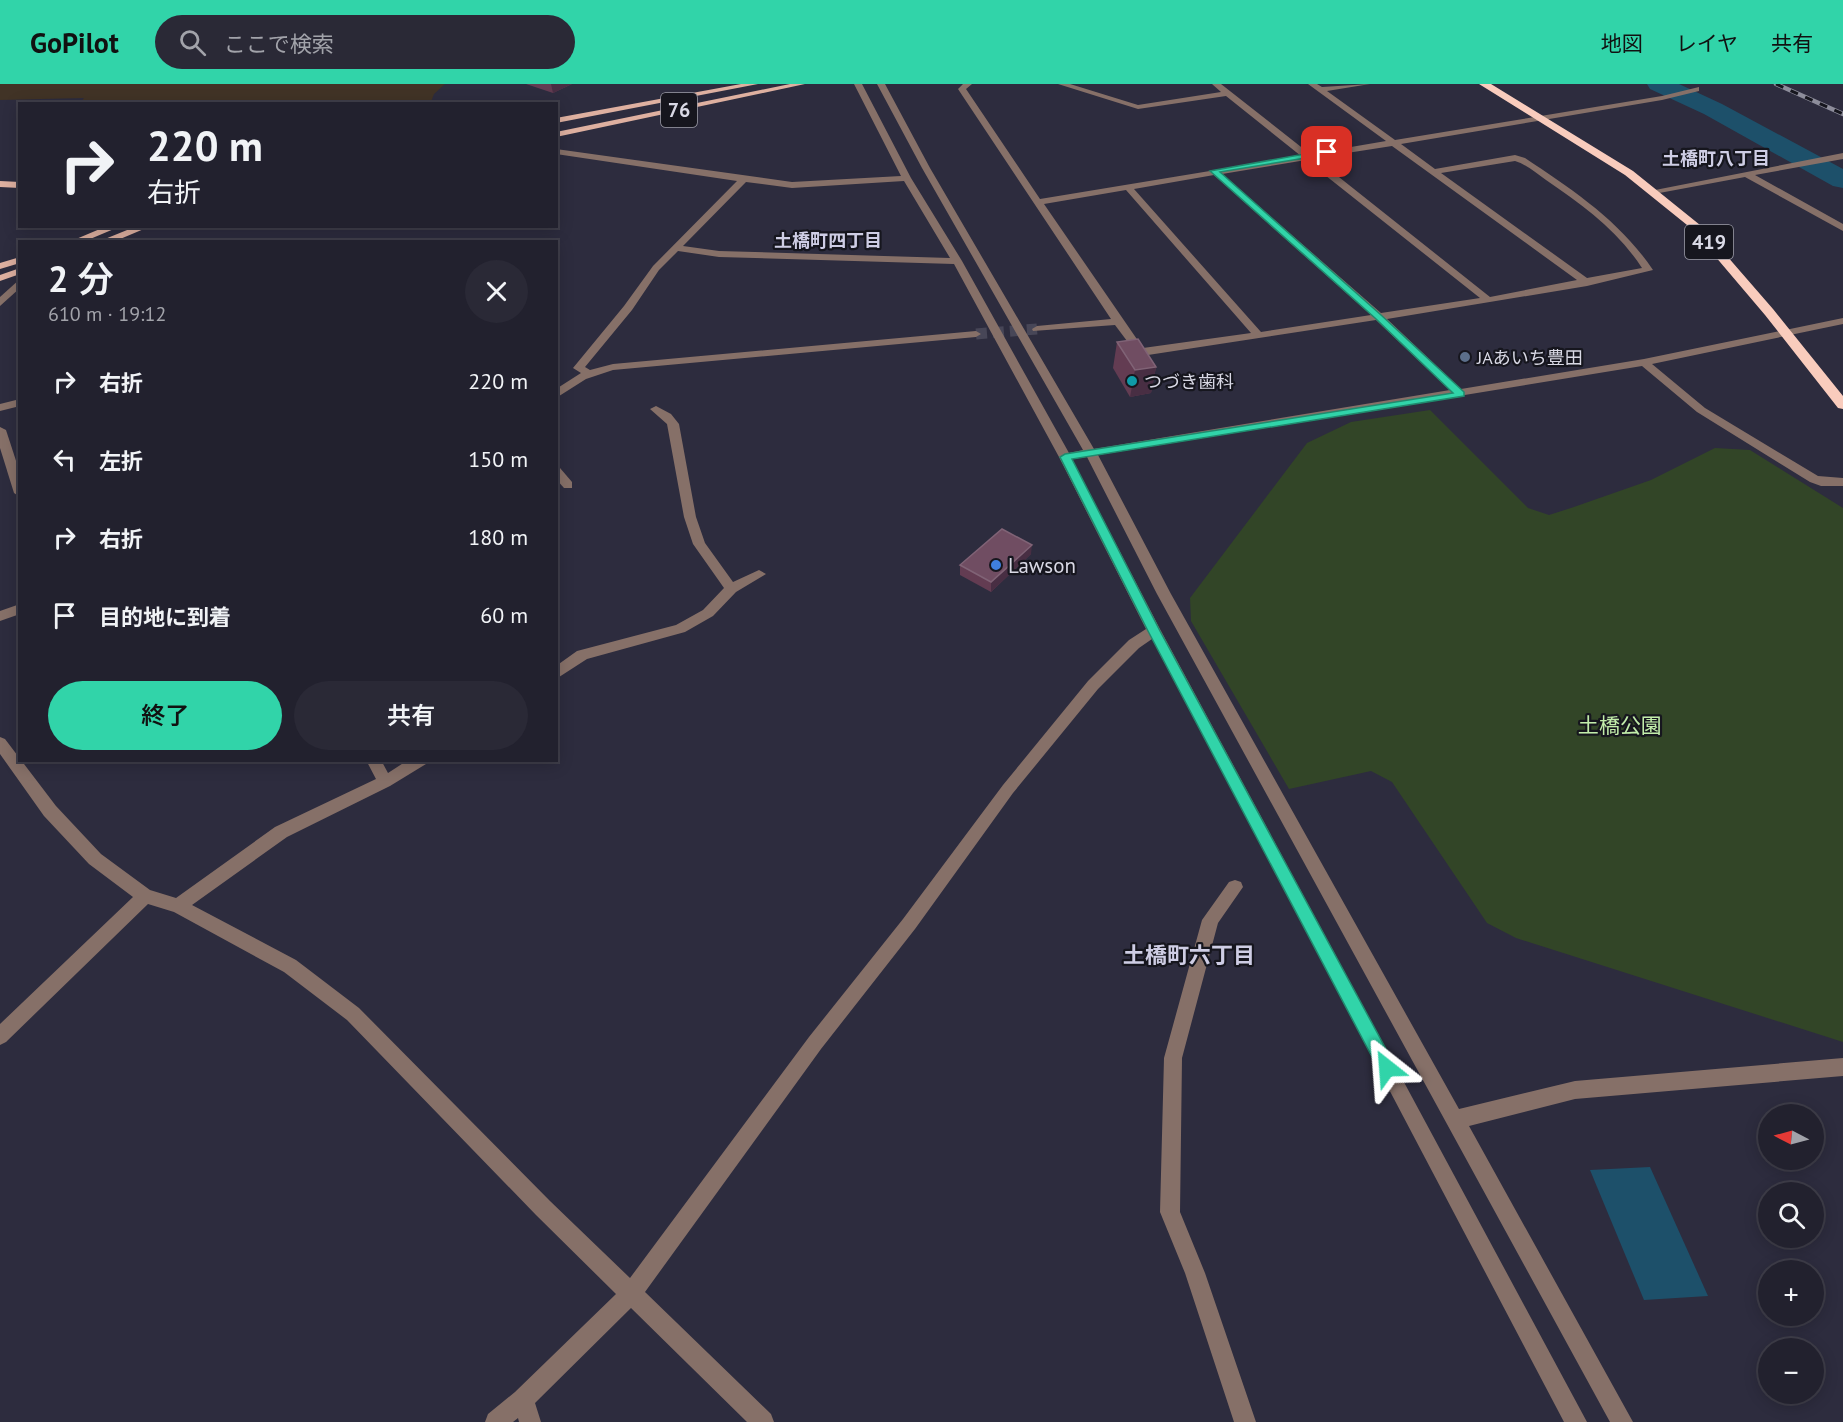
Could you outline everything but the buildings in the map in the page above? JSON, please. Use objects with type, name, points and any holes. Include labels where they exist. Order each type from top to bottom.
[{"type":"highway","name":"419","points":[[1484,84],[1654,191],[1696,227],[1843,405]]},
{"type":"main road","name":"76","points":[[558,122],[754,84]]},
{"type":"main road","name":"76","points":[[558,135],[801,84]]},
{"type":"main road","points":[[0,184],[18,185]]},
{"type":"main road","points":[[78,240],[112,228]]},
{"type":"main road","points":[[109,240],[142,228]]},
{"type":"main road","points":[[0,266],[18,261]]},
{"type":"main road","points":[[0,278],[18,272]]},
{"type":"street","points":[[858,84],[907,178],[957,261],[1065,457],[1154,631],[1576,1422]]},
{"type":"street","points":[[881,84],[926,168],[1091,454],[1164,594],[1622,1422]]},
{"type":"street","points":[[968,84],[962,89],[1118,322],[1140,351],[1488,300],[1648,270],[1626,242],[1586,203],[1519,159],[1434,172]]},
{"type":"street","points":[[1062,84],[1138,107],[1228,93]]},
{"type":"street","points":[[1216,84],[1488,300]]},
{"type":"street","points":[[1312,84],[1587,283]]},
{"type":"street","points":[[1320,90],[1366,84]]},
{"type":"street","points":[[1684,84],[1691,89]]},
{"type":"street","points":[[1038,202],[1662,98],[1691,89]]},
{"type":"street","points":[[558,151],[792,185],[907,178]]},
{"type":"street","points":[[1654,191],[1843,156]]},
{"type":"street","points":[[1214,171],[1378,316],[1460,394]]},
{"type":"street","points":[[1747,174],[1843,228]]},
{"type":"street","points":[[587,372],[578,368],[628,308],[656,268],[744,179]]},
{"type":"street","points":[[1128,187],[1258,334]]},
{"type":"street","points":[[676,248],[719,254],[957,261]]},
{"type":"street","points":[[0,303],[18,284]]},
{"type":"street","points":[[1065,457],[1644,363],[1843,321]]},
{"type":"street","points":[[1036,329],[1118,322]]},
{"type":"street","points":[[558,393],[587,372],[613,367],[976,334]]},
{"type":"street","points":[[1644,363],[1701,410],[1814,479],[1821,482],[1843,482]]},
{"type":"street","points":[[0,408],[18,403]]},
{"type":"street","points":[[656,409],[674,424],[690,517],[699,544],[731,589]]},
{"type":"street","points":[[0,430],[18,487]]},
{"type":"street","points":[[558,473],[568,485]]},
{"type":"street","points":[[558,673],[582,655],[680,628],[708,613],[731,589],[759,574]]},
{"type":"street","points":[[0,616],[18,610]]},
{"type":"street","points":[[496,1422],[523,1400],[632,1294],[815,1043],[909,924],[1008,789],[1093,685],[1134,644],[1154,631]]},
{"type":"street","points":[[10,750],[50,811],[87,851],[145,896],[178,906],[290,966],[353,1014],[543,1208],[763,1422]]},
{"type":"street","points":[[374,762],[385,782]]},
{"type":"street","points":[[178,906],[281,832],[385,782],[418,762]]},
{"type":"street","points":[[1235,887],[1210,920],[1173,1058],[1170,1212],[1195,1274],[1245,1422]]},
{"type":"street","points":[[0,1036],[145,896]]},
{"type":"street","points":[[1455,1120],[1575,1090],[1843,1067]]},
{"type":"street","points":[[523,1400],[530,1422]]},
{"type":"shaded area","points":[[0,84],[445,84],[434,94],[431,102],[81,102],[84,98],[0,100]]},
{"type":"green space","name":"土橋公園","points":[[1430,410],[1528,508],[1549,515],[1651,480],[1715,448],[1750,450],[1843,508],[1843,1042],[1516,938],[1487,923],[1392,782],[1371,771],[1289,789],[1191,621],[1190,598],[1307,443],[1351,422]]},
{"type":"water","points":[[1650,1167],[1708,1296],[1644,1300],[1590,1170]]},
{"type":"waterway","points":[[1659,84],[1713,109],[1843,180]]},
{"type":"tunnel","points":[[976,334],[1037,329]]},
{"type":"railway","points":[[1776,84],[1843,114]]},
{"type":"place","name":"JAあいち豊田","points":[[1465,357]]},
{"type":"place","name":"つづき歯科","points":[[1132,381]]},
{"type":"place","name":"Lawson","points":[[996,565]]},
{"type":"district","name":"土橋町八丁目","points":[[1716,158]]},
{"type":"district","name":"土橋町四丁目","points":[[828,240]]},
{"type":"district","name":"土橋町六丁目","points":[[1189,955]]},
{"type":"route","points":[[1327,152],[1214,171],[1378,316],[1460,394],[1065,457],[1154,631],[1387,1068]]}]
